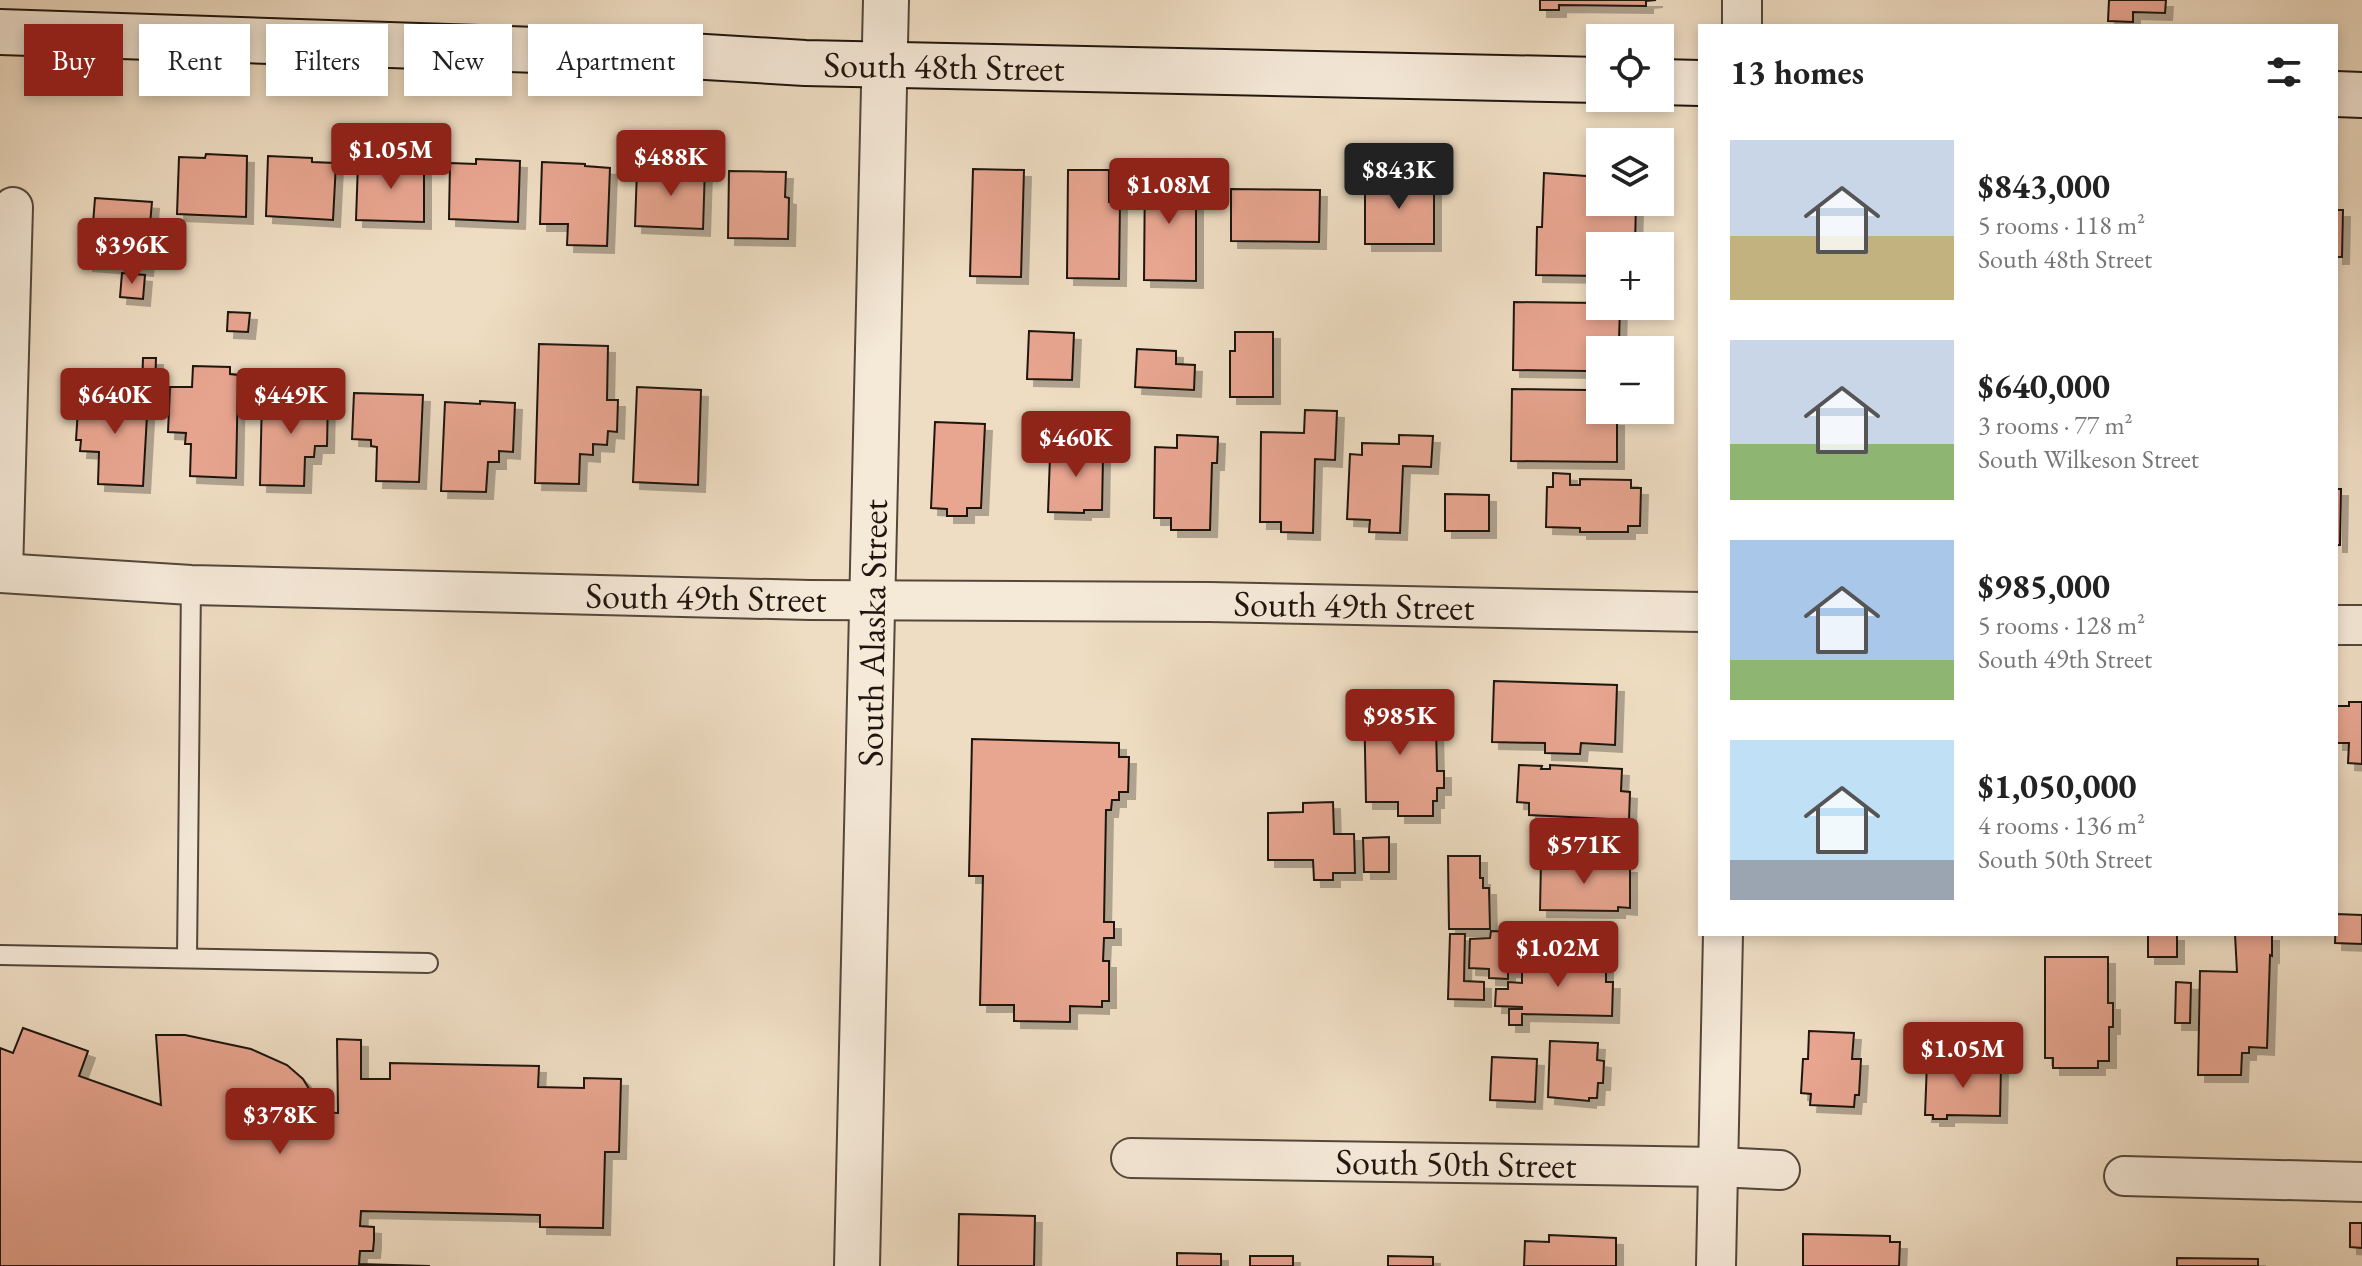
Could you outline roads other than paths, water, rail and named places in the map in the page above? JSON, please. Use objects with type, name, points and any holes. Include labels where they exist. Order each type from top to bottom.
[{"type":"main road","name":"South Alaska Street","points":[[857,1266],[886,0]]},
{"type":"main road","name":"South 48th Street","points":[[0,32],[656,54],[805,63],[1586,80]]},
{"type":"main road","points":[[1674,82],[1698,83]]},
{"type":"main road","points":[[2338,94],[2362,95]]},
{"type":"street","points":[[1742,0],[1742,24]]},
{"type":"street","points":[[2,573],[13,207]]},
{"type":"street","name":"South 49th Street","points":[[2,573],[191,585],[871,600],[1209,602],[1698,612]]},
{"type":"street","points":[[2338,625],[2362,625]]},
{"type":"street","points":[[1716,1266],[1723,936]]},
{"type":"street","name":"South 50th Street","points":[[1131,1158],[1780,1170]]},
{"type":"street","points":[[2124,1176],[2362,1182]]},
{"type":"lane","points":[[187,958],[191,585]]},
{"type":"lane","points":[[0,955],[428,963]]}]
